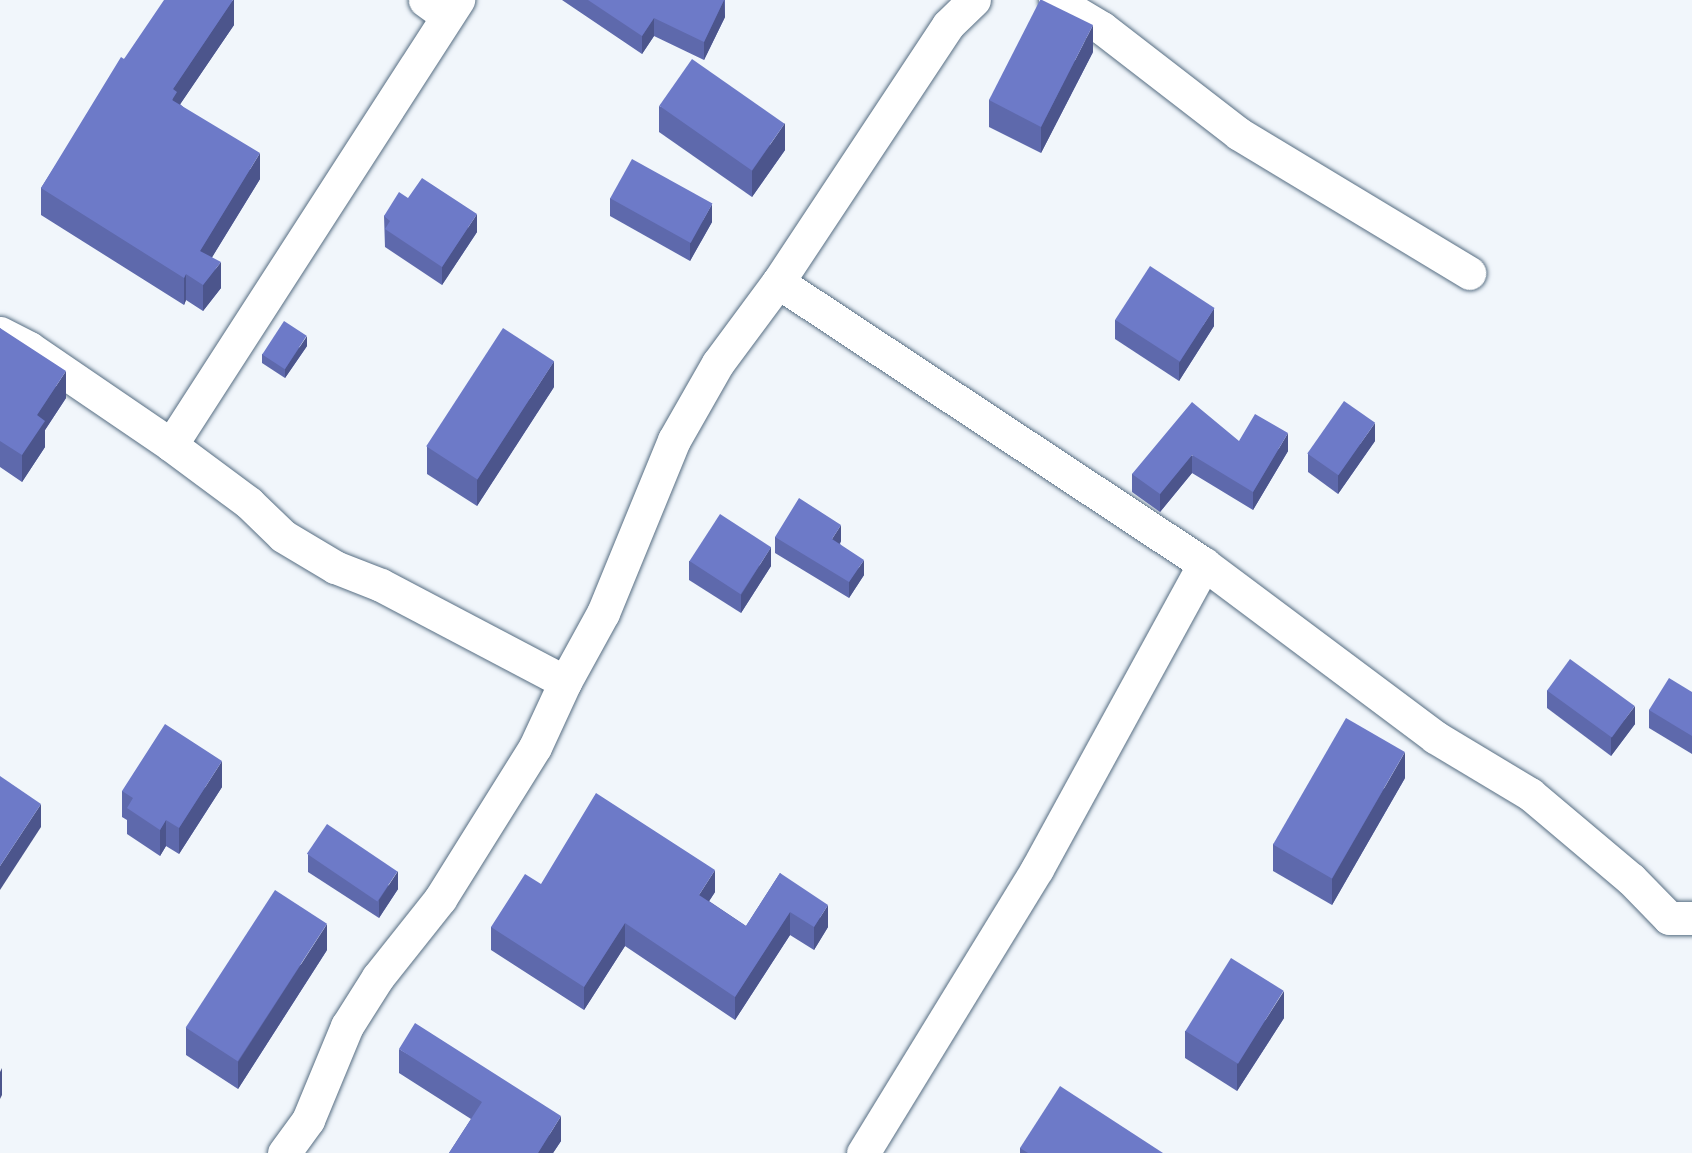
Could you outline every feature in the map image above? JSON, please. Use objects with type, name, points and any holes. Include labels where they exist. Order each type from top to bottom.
[{"type":"street","points":[[284,1153],[308,1120],[347,1026],[378,977],[440,899],[535,747],[565,682],[603,613],[674,440],[718,363],[778,282],[948,25],[974,0]]},
{"type":"street","points":[[1055,0],[1102,28],[1239,135],[1469,273]]},
{"type":"street","points":[[171,445],[444,5]]},
{"type":"street","points":[[778,282],[1204,564],[1435,737],[1530,794],[1631,879],[1669,918],[1692,918]]},
{"type":"street","points":[[0,333],[29,348],[171,445],[249,503],[283,536],[335,567],[381,585],[565,682]]},
{"type":"street","points":[[863,1153],[1037,869],[1204,564]]},
{"type":"building","points":[[164,0],[233,0],[173,89],[177,92],[172,100],[260,153],[200,251],[221,262],[203,285],[186,274],[184,278],[41,188],[121,57],[124,59]]},
{"type":"building","points":[[588,0],[724,0],[704,42],[654,18],[642,36]]},
{"type":"building","points":[[1040,0],[1093,25],[1041,127],[989,100]]},
{"type":"building","points":[[692,59],[785,124],[752,171],[659,106]]},
{"type":"building","points":[[632,159],[712,204],[691,243],[610,198]]},
{"type":"building","points":[[422,178],[477,214],[442,267],[385,229],[390,221],[384,216],[399,192],[408,198]]},
{"type":"building","points":[[1150,266],[1215,308],[1180,362],[1115,320]]},
{"type":"building","points":[[284,321],[307,336],[285,369],[262,355]]},
{"type":"building","points":[[0,328],[66,371],[37,415],[45,421],[22,455],[0,441]]},
{"type":"building","points":[[503,328],[554,361],[477,479],[426,446]]},
{"type":"building","points":[[1344,401],[1375,423],[1338,475],[1307,453]]},
{"type":"building","points":[[1192,402],[1239,441],[1255,414],[1288,433],[1253,492],[1192,455],[1160,494],[1132,474]]},
{"type":"building","points":[[799,498],[841,525],[832,539],[864,560],[849,582],[775,537]]},
{"type":"building","points":[[720,514],[771,547],[741,594],[690,561]]},
{"type":"building","points":[[1570,659],[1635,706],[1612,738],[1547,691]]},
{"type":"building","points":[[1669,678],[1692,692],[1692,736],[1649,710]]},
{"type":"building","points":[[1346,718],[1405,752],[1332,878],[1273,844]]},
{"type":"building","points":[[165,724],[222,761],[179,828],[166,820],[160,830],[127,808],[133,798],[122,791]]},
{"type":"building","points":[[0,776],[41,804],[0,866]]},
{"type":"building","points":[[596,793],[715,870],[699,895],[746,926],[780,873],[828,905],[814,927],[790,912],[735,997],[625,923],[584,987],[491,927],[525,874],[541,884]]},
{"type":"building","points":[[327,824],[397,872],[377,901],[307,854]]},
{"type":"building","points":[[275,890],[327,924],[238,1061],[186,1028]]},
{"type":"building","points":[[1231,958],[1284,991],[1238,1064],[1185,1031]]},
{"type":"building","points":[[415,1023],[561,1116],[538,1153],[449,1153],[482,1102],[399,1049]]},
{"type":"building","points":[[1060,1086],[1163,1153],[1028,1153],[1020,1148]]}]
